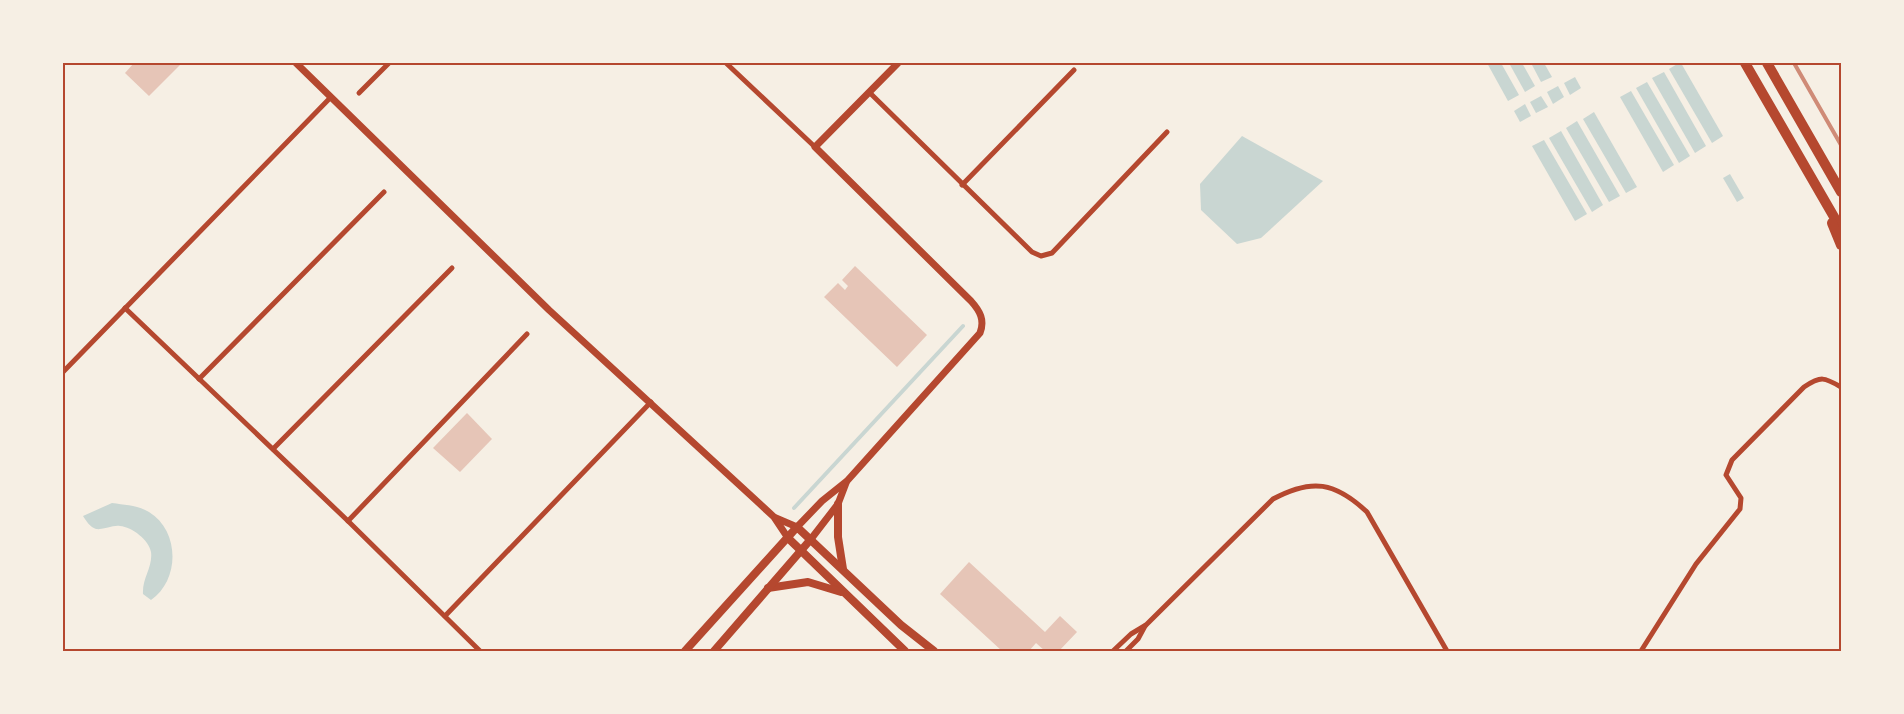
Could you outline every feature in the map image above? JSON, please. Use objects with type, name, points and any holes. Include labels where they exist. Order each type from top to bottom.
[{"type":"highway","points":[[1745,63],[1841,229]]},
{"type":"highway","points":[[1767,63],[1841,192]]},
{"type":"highway","points":[[1822,195],[1841,245]]},
{"type":"main road","points":[[838,504],[838,537],[843,569]]},
{"type":"main road","points":[[685,651],[797,527],[901,624],[934,651]]},
{"type":"main road","points":[[788,538],[905,651]]},
{"type":"main road","points":[[714,651],[811,539]]},
{"type":"main road","points":[[768,588],[808,582],[845,594]]},
{"type":"street","points":[[296,63],[549,310],[774,517],[788,538]]},
{"type":"street","points":[[360,93],[389,63]]},
{"type":"street","points":[[726,63],[815,147],[977,308],[982,320],[980,333],[847,481],[822,501],[797,527],[774,517]]},
{"type":"street","points":[[815,147],[898,63]]},
{"type":"street","points":[[963,185],[1074,70]]},
{"type":"street","points":[[869,92],[1032,252],[1041,256],[1052,253],[1167,132]]},
{"type":"street","points":[[63,372],[331,97]]},
{"type":"street","points":[[199,379],[384,192]]},
{"type":"street","points":[[273,449],[452,268]]},
{"type":"street","points":[[125,308],[348,520],[480,651]]},
{"type":"street","points":[[348,520],[527,334]]},
{"type":"street","points":[[1641,651],[1696,564],[1740,509],[1741,498],[1726,476],[1732,460],[1804,387],[1814,380],[1828,379],[1841,387]]},
{"type":"street","points":[[445,616],[651,402]]},
{"type":"street","points":[[811,539],[838,504],[847,481]]},
{"type":"street","points":[[1113,651],[1131,634],[1146,625],[1274,500],[1293,489],[1311,484],[1342,494],[1367,512],[1447,651]]},
{"type":"street","points":[[1126,651],[1138,639],[1146,625]]},
{"type":"shaded area","points":[[1487,63],[1501,63],[1519,95],[1508,101]]},
{"type":"shaded area","points":[[1509,63],[1522,63],[1535,86],[1525,92]]},
{"type":"shaded area","points":[[1531,63],[1544,63],[1552,77],[1541,82]]},
{"type":"shaded area","points":[[1679,63],[1723,136],[1712,143],[1669,69]]},
{"type":"shaded area","points":[[1664,72],[1706,146],[1695,153],[1652,78]]},
{"type":"shaded area","points":[[1575,77],[1581,88],[1570,95],[1564,83]]},
{"type":"shaded area","points":[[1647,82],[1690,156],[1679,163],[1636,88]]},
{"type":"shaded area","points":[[1558,86],[1564,97],[1553,104],[1547,92]]},
{"type":"shaded area","points":[[1631,91],[1674,165],[1663,172],[1620,97]]},
{"type":"shaded area","points":[[1541,96],[1548,107],[1536,113],[1530,102]]},
{"type":"shaded area","points":[[1525,104],[1531,116],[1520,122],[1514,111]]},
{"type":"shaded area","points":[[1594,112],[1637,187],[1626,193],[1583,119]]},
{"type":"shaded area","points":[[1577,121],[1620,196],[1609,202],[1566,128]]},
{"type":"shaded area","points":[[1561,131],[1603,205],[1592,212],[1549,138]]},
{"type":"shaded area","points":[[1242,136],[1323,181],[1261,238],[1237,244],[1201,210],[1200,184]]},
{"type":"shaded area","points":[[1544,140],[1587,214],[1575,221],[1532,146]]},
{"type":"shaded area","points":[[1730,174],[1744,198],[1737,202],[1723,178]]},
{"type":"shaded area","points":[[112,503],[149,512],[159,520],[171,543],[171,568],[167,580],[161,591],[151,600],[143,594],[151,557],[147,543],[125,527],[96,529],[83,516]]},
{"type":"building","points":[[134,63],[182,63],[149,96],[125,73]]},
{"type":"building","points":[[855,266],[927,335],[897,367],[824,297],[838,283],[845,290],[848,286],[842,280]]},
{"type":"building","points":[[467,413],[492,439],[460,472],[433,448]]},
{"type":"building","points":[[969,562],[1045,632],[1060,616],[1077,632],[1059,651],[1045,651],[1036,643],[1029,651],[1002,651],[940,594]]},
{"type":"waterway","points":[[794,508],[963,326]]},
{"type":"railway","points":[[1794,63],[1841,145]]}]
